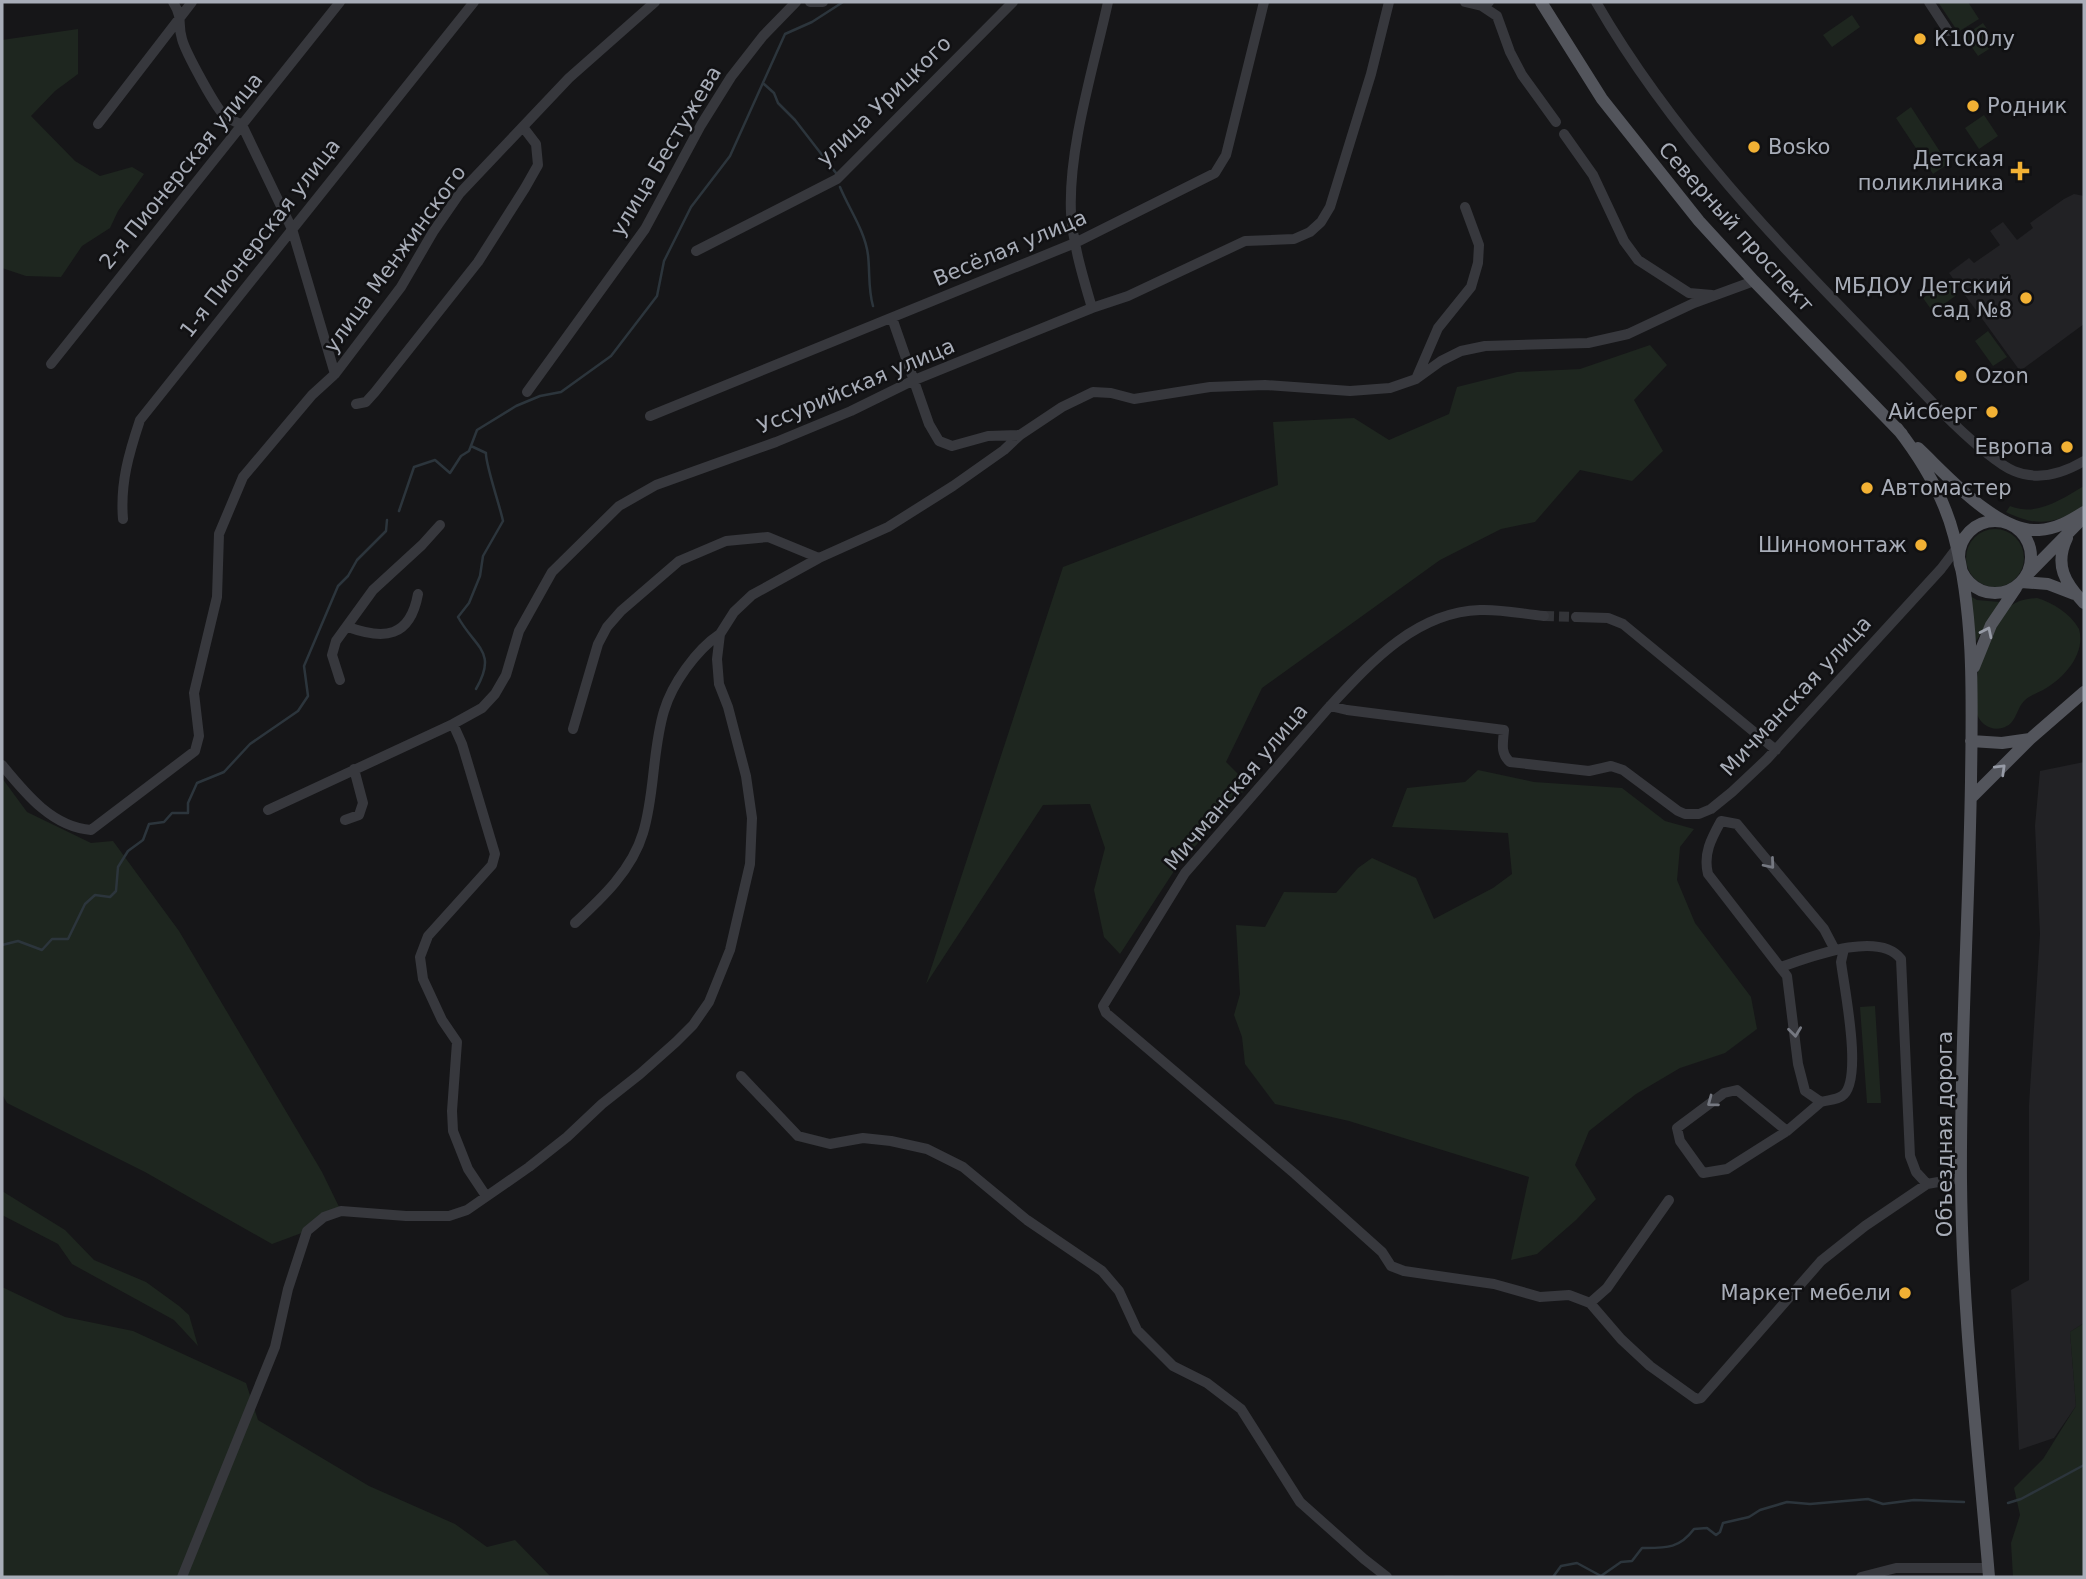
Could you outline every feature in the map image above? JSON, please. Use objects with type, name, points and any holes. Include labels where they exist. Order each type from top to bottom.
[{"type":"main road","name":"Северный проспект","points":[[1541,2],[1602,99],[1699,221],[1897,428]]},
{"type":"main road","points":[[1897,428],[1977,502],[2014,526],[2025,537],[2031,557],[2028,572],[2001,608],[1982,644],[1974,666],[1971,690]]},
{"type":"main road","points":[[1897,428],[1919,458],[1934,486],[1947,513],[1957,548],[1967,600],[1971,690]]},
{"type":"main road","points":[[2084,512],[2049,529],[2026,530],[1996,521],[1987,522],[1972,530],[1966,536],[1960,552],[1961,566],[1967,579],[1986,592],[2001,592],[2021,582],[2084,517]]},
{"type":"main road","points":[[2070,531],[2063,545],[2061,569],[2065,580],[2081,599]]},
{"type":"main road","points":[[2021,582],[2048,584],[2081,599]]},
{"type":"main road","name":"Объездная дорога","points":[[1971,690],[1971,797],[1961,1178],[1978,1468],[1989,1573]]},
{"type":"main road","points":[[1971,797],[2030,739],[2084,692]]},
{"type":"main road","points":[[1971,741],[2002,743],[2030,739]]},
{"type":"street","points":[[173,2],[181,15],[181,37],[190,59],[221,111],[226,117],[242,125],[292,229],[335,373]]},
{"type":"street","points":[[97,124],[192,2]]},
{"type":"street","name":"2-я Пионерская улица","points":[[51,364],[340,2]]},
{"type":"street","name":"1-я Пионерская улица","points":[[123,519],[121,498],[126,461],[140,420],[474,2]]},
{"type":"street","name":"улица Менжинского","points":[[2,765],[34,803],[63,822],[78,829],[91,830],[195,751],[199,736],[194,693],[217,597],[219,534],[243,477],[285,425],[335,373],[401,287],[433,232],[460,193],[569,78],[655,2]]},
{"type":"street","name":"улица Бестужева","points":[[527,392],[645,229],[701,125],[731,77],[762,36],[796,2]]},
{"type":"street","points":[[810,2],[823,2]]},
{"type":"street","name":"улица Урицкого","points":[[696,251],[837,178],[1013,2]]},
{"type":"street","points":[[1092,308],[1075,243],[1071,214],[1076,148],[1108,2]]},
{"type":"street","name":"Весёлая улица","points":[[650,416],[1075,243],[1215,173],[1227,155],[1264,2]]},
{"type":"street","name":"Уссурийская улица","points":[[453,724],[482,708],[495,694],[506,675],[519,631],[552,572],[619,506],[656,485],[776,442],[851,411],[912,381],[1128,296],[1245,241],[1294,239],[1310,232],[1321,222],[1329,207],[1371,74],[1389,2]]},
{"type":"street","points":[[1465,2],[1485,4],[1497,16],[1522,75],[1556,122]]},
{"type":"street","points":[[1929,2],[1948,31]]},
{"type":"street","points":[[1600,3],[1630,58],[1667,110],[1736,194],[1840,308],[1955,427],[1999,464],[2022,474],[2056,475],[2084,461]]},
{"type":"street","points":[[356,404],[366,402],[375,392],[470,272],[525,188],[538,164],[536,144],[523,127]]},
{"type":"street","points":[[1564,134],[1593,175],[1624,241],[1639,260],[1689,293],[1714,296]]},
{"type":"street","points":[[1416,379],[1438,328],[1471,287],[1478,263],[1479,245],[1465,207]]},
{"type":"street","points":[[575,923],[608,892],[632,857],[642,834],[664,710],[693,658],[705,644],[720,634],[734,612],[752,595],[819,558],[888,527],[953,486],[1062,407],[1093,392],[1134,399],[1210,387],[1265,385],[1363,391],[1390,388],[1416,379],[1461,351],[1485,346],[1588,343],[1628,334],[1754,281]]},
{"type":"street","points":[[892,318],[912,381],[929,424],[939,441],[952,446],[997,434],[1020,435]]},
{"type":"street","points":[[340,680],[332,655],[336,641],[373,590],[440,525]]},
{"type":"street","name":"Мичманская улица","points":[[1590,1303],[1569,1295],[1540,1297],[1494,1284],[1404,1272],[1391,1266],[1382,1252],[1102,1006],[1185,873],[1330,706],[1504,730],[1502,749],[1510,762],[1589,771],[1611,766],[1623,770],[1685,814],[1699,814],[1711,809],[1732,792],[1776,750],[1864,655],[1966,536]]},
{"type":"street","points":[[573,729],[598,644],[607,627],[621,611],[679,561],[726,541],[768,537],[819,558]]},
{"type":"street","points":[[348,627],[372,635],[392,633],[406,623],[415,609],[418,594]]},
{"type":"street","points":[[1330,706],[1370,664],[1401,638],[1438,618],[1480,610],[1544,615]]},
{"type":"street","points":[[1576,617],[1608,618],[1623,624],[1776,750]]},
{"type":"street","points":[[182,1577],[275,1346],[288,1289],[307,1231],[324,1217],[341,1211],[449,1216],[467,1210],[567,1137],[693,1025],[709,1002],[730,950],[750,864],[752,818],[746,776],[719,684],[717,659],[720,634]]},
{"type":"street","points":[[268,810],[453,724],[495,854],[492,865],[428,936],[420,957],[423,979],[442,1020],[457,1042],[453,1131],[468,1168],[486,1196]]},
{"type":"street","points":[[345,820],[359,815],[363,803],[354,769]]},
{"type":"street","points":[[1787,1131],[1737,1090],[1724,1093],[1677,1128],[1680,1141],[1703,1173],[1727,1169],[1787,1131],[1821,1102],[1842,1096],[1849,1088],[1853,1070],[1839,950],[1737,824],[1721,821],[1705,860],[1708,874],[1787,976],[1798,1064],[1805,1091],[1821,1102]]},
{"type":"street","points":[[1780,967],[1839,950],[1877,945],[1901,959],[1910,1156],[1916,1172],[1927,1184]]},
{"type":"street","points":[[741,1076],[797,1136],[830,1144],[863,1139],[891,1142],[927,1149],[964,1167],[1027,1220],[1101,1271],[1119,1291],[1137,1330],[1173,1366],[1208,1383],[1241,1409],[1300,1502],[1387,1577]]},
{"type":"street","points":[[1669,1200],[1608,1288],[1590,1303],[1621,1339],[1650,1366],[1696,1399],[1701,1398],[1821,1261],[1865,1226],[1927,1184],[1961,1178]]},
{"type":"street","points":[[1861,1577],[1896,1569],[1989,1573]]},
{"type":"shaded area","points":[[1938,2],[1968,2],[1979,19],[1958,32]]},
{"type":"shaded area","points":[[1852,15],[1860,27],[1832,47],[1823,35]]},
{"type":"shaded area","points":[[1983,23],[1997,44],[1978,56],[1964,36]]},
{"type":"shaded area","points":[[78,29],[78,74],[55,91],[31,116],[75,161],[100,176],[132,167],[144,174],[118,211],[110,228],[82,246],[61,277],[26,276],[2,268],[2,40]]},
{"type":"shaded area","points":[[1911,107],[1948,164],[1933,174],[1896,118]]},
{"type":"shaded area","points":[[1984,115],[1998,136],[1979,149],[1965,128]]},
{"type":"shaded area","name":"МБДОУ Детский сад №8","points":[[2074,194],[2084,196],[2084,324],[2020,371],[1949,273],[1969,258],[1974,263],[2000,245],[1990,231],[2003,222],[2017,240],[2033,228],[2030,223]]},
{"type":"shaded area","points":[[1949,280],[1958,294],[1933,312],[1923,298]]},
{"type":"shaded area","points":[[1988,331],[2007,357],[1993,366],[1975,341]]},
{"type":"shaded area","points":[[1650,345],[1667,365],[1634,400],[1663,451],[1632,481],[1580,470],[1535,522],[1501,529],[1440,560],[1262,688],[1226,762],[1249,785],[1176,868],[1120,954],[1104,937],[1094,890],[1105,848],[1090,804],[1043,805],[926,984],[1063,567],[1278,485],[1273,422],[1354,418],[1389,440],[1449,414],[1457,387],[1517,372],[1580,369]]},
{"type":"shaded area","points":[[2084,486],[2084,508],[2054,520],[2037,522],[2006,512],[2010,506],[2029,509],[2048,505]]},
{"type":"shaded area","points":[[1989,529],[2001,529],[2016,537],[2024,552],[2024,564],[2016,579],[2001,587],[1989,587],[1974,579],[1966,564],[1966,552],[1974,537]]},
{"type":"shaded area","points":[[1970,596],[1977,600],[2000,602],[1975,643]]},
{"type":"shaded area","points":[[2037,598],[2061,609],[2075,623],[2080,638],[2076,656],[2058,679],[2024,701],[2010,724],[1998,729],[1990,728],[1978,718],[1975,701],[1982,655],[1995,625],[2003,614],[2012,605]]},
{"type":"shaded area","points":[[2084,762],[2084,1323],[2070,1332],[2076,1406],[2054,1438],[2019,1450],[2011,1290],[2029,1280],[2029,1105],[2040,934],[2035,826],[2040,771]]},
{"type":"shaded area","points":[[1478,770],[1534,782],[1622,788],[1665,821],[1694,829],[1680,847],[1677,880],[1695,923],[1751,997],[1757,1029],[1725,1053],[1680,1068],[1636,1094],[1589,1131],[1575,1165],[1596,1199],[1537,1254],[1511,1260],[1529,1177],[1349,1121],[1275,1104],[1245,1064],[1242,1037],[1234,1015],[1240,994],[1236,925],[1265,927],[1284,892],[1336,893],[1358,868],[1372,858],[1416,878],[1434,919],[1493,888],[1512,874],[1508,833],[1392,827],[1407,788],[1465,782]]},
{"type":"shaded area","points":[[2,778],[27,812],[91,843],[113,841],[179,931],[322,1172],[341,1211],[307,1231],[272,1244],[145,1172],[7,1103],[2,1094]]},
{"type":"shaded area","points":[[1875,1006],[1881,1103],[1867,1103],[1860,1007]]},
{"type":"shaded area","points":[[2,1191],[65,1230],[94,1260],[146,1282],[179,1306],[189,1315],[198,1346],[174,1320],[72,1264],[58,1244],[2,1215]]},
{"type":"shaded area","points":[[2,1287],[65,1317],[133,1331],[246,1383],[258,1420],[369,1486],[455,1524],[487,1547],[515,1540],[551,1577],[2,1577]]},
{"type":"shaded area","points":[[2084,1323],[2084,1577],[2013,1577],[2011,1543],[2020,1515],[2014,1488],[2043,1459],[2076,1406],[2070,1332]]},
{"type":"waterway","points":[[399,511],[414,467],[435,460],[450,473],[461,456],[469,451],[477,430],[516,406],[540,396],[561,392],[611,356],[657,296],[664,261],[691,207],[730,156],[785,34],[812,22],[843,2]]},
{"type":"waterway","points":[[764,84],[774,93],[778,103],[795,120],[836,173]]},
{"type":"waterway","points":[[840,187],[866,246],[873,306]]},
{"type":"waterway","points":[[471,446],[486,453],[503,521],[483,556],[480,576],[469,603],[458,617],[482,650],[485,666],[476,689]]},
{"type":"waterway","points":[[2,945],[18,941],[42,950],[52,939],[68,939],[85,904],[95,895],[110,897],[116,891],[118,867],[128,851],[143,840],[149,824],[164,822],[172,813],[188,813],[188,803],[197,783],[224,772],[250,744],[298,711],[308,696],[304,666],[338,586],[348,576],[357,560],[386,531],[387,520]]},
{"type":"waterway","points":[[2008,1503],[2021,1499],[2084,1465]]},
{"type":"waterway","points":[[1553,1577],[1561,1566],[1577,1563],[1601,1576],[1621,1562],[1632,1561],[1642,1548],[1677,1544],[1694,1529],[1707,1528],[1716,1535],[1723,1523],[1749,1517],[1760,1510],[1787,1502],[1810,1504],[1868,1499],[1883,1504],[1914,1500],[1964,1502]]},
{"type":"waterway","points":[[1445,1577],[1453,1577]]},
{"type":"tunnel","points":[[1544,616],[1576,617]]},
{"type":"place","name":"К100лу","points":[[1920,39]]},
{"type":"place","name":"Родник","points":[[1973,106]]},
{"type":"place","name":"Bosko","points":[[1754,147]]},
{"type":"place","name":"Детская поликлиника","points":[[2020,171]]},
{"type":"place","name":"МБДОУ Детский сад №8","points":[[2026,298]]},
{"type":"place","name":"Ozon","points":[[1961,376]]},
{"type":"place","name":"Айсберг","points":[[1992,412]]},
{"type":"place","name":"Европа","points":[[2067,447]]},
{"type":"place","name":"Автомастер","points":[[1867,488]]},
{"type":"place","name":"Шиномонтаж","points":[[1921,545]]},
{"type":"place","name":"Маркет мебели","points":[[1905,1293]]}]
